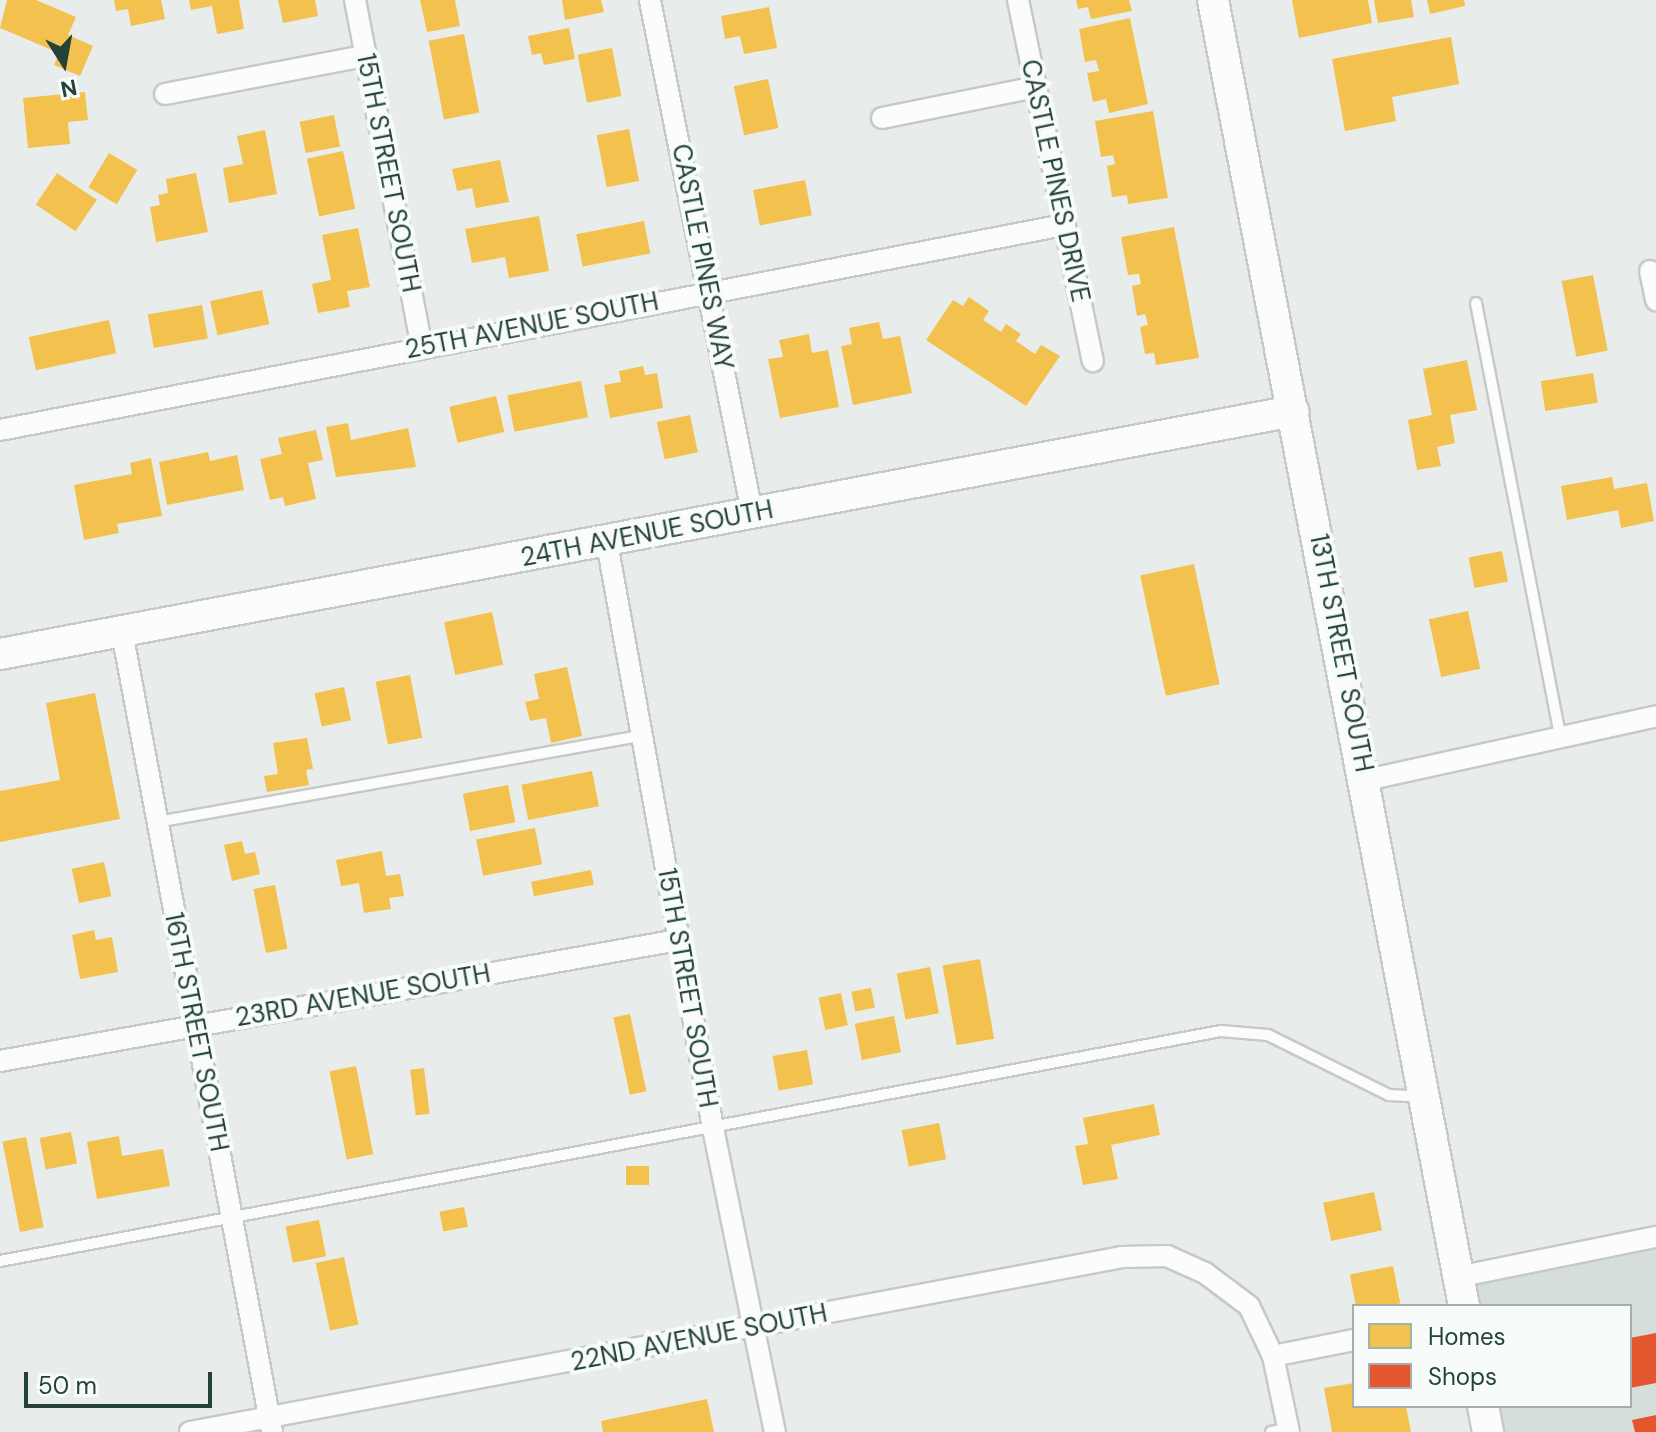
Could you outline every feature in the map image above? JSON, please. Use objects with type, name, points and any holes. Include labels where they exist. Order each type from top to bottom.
[{"type":"street","name":"15TH STREET SOUTH","points":[[355,0],[422,347]]},
{"type":"street","name":"CASTLE PINES WAY","points":[[650,0],[752,513]]},
{"type":"street","name":"CASTLE PINES DRIVE","points":[[1018,0],[1093,361]]},
{"type":"street","name":"13TH STREET SOUTH","points":[[1213,0],[1366,780],[1460,1291]]},
{"type":"street","points":[[165,94],[365,56]]},
{"type":"street","points":[[882,118],[1036,87]]},
{"type":"street","name":"25TH AVENUE SOUTH","points":[[0,430],[1064,225]]},
{"type":"street","points":[[1650,271],[1656,300]]},
{"type":"street","name":"24TH AVENUE SOUTH","points":[[0,654],[607,543],[1293,411]]},
{"type":"street","name":"15TH STREET SOUTH","points":[[607,543],[713,1128],[775,1432]]},
{"type":"street","name":"16TH STREET SOUTH","points":[[122,632],[271,1425]]},
{"type":"street","points":[[1366,780],[1656,716]]},
{"type":"street","name":"23RD AVENUE SOUTH","points":[[0,1061],[678,940]]},
{"type":"street","points":[[1460,1291],[1656,1237]]},
{"type":"street","name":"22ND AVENUE SOUTH","points":[[190,1432],[271,1425],[1122,1257],[1167,1256],[1205,1273],[1249,1306],[1273,1356],[1283,1431]]},
{"type":"street","points":[[1273,1356],[1352,1340]]},
{"type":"street","points":[[1483,1408],[1488,1432]]},
{"type":"lane","points":[[1476,303],[1560,735]]},
{"type":"lane","points":[[157,822],[642,736]]},
{"type":"lane","points":[[0,1261],[1221,1031],[1268,1035],[1389,1095],[1424,1097]]},
{"type":"shaded area","points":[[1656,1237],[1656,1432],[1488,1432],[1483,1408],[1632,1408],[1632,1304],[1464,1304],[1457,1277]]},
{"type":"building: Homes","points":[[7,0],[36,0],[76,17],[68,35],[93,46],[80,76],[54,65],[59,53],[0,28]]},
{"type":"building: Homes","points":[[114,0],[161,0],[165,19],[131,26],[128,9],[116,11]]},
{"type":"building: Homes","points":[[189,0],[239,0],[244,29],[217,34],[212,6],[191,10]]},
{"type":"building: Homes","points":[[278,0],[315,0],[318,16],[283,23]]},
{"type":"building: Homes","points":[[420,0],[455,0],[460,26],[427,32]]},
{"type":"building: Homes","points":[[562,0],[601,0],[604,12],[565,20]]},
{"type":"building: Homes","points":[[1076,0],[1129,0],[1132,11],[1091,19],[1088,7],[1078,9]]},
{"type":"building: Homes","points":[[1292,0],[1368,0],[1372,23],[1299,38]]},
{"type":"building: Homes","points":[[1374,0],[1411,0],[1414,17],[1378,23]]},
{"type":"building: Homes","points":[[1427,0],[1464,0],[1465,6],[1430,14]]},
{"type":"building: Homes","points":[[769,7],[777,48],[744,54],[740,36],[725,39],[721,16]]},
{"type":"building: Homes","points":[[1130,18],[1148,104],[1109,113],[1106,99],[1093,102],[1087,73],[1099,71],[1096,60],[1085,62],[1079,29]]},
{"type":"building: Homes","points":[[569,28],[575,59],[544,65],[541,53],[532,55],[528,36]]},
{"type":"building: Homes","points":[[464,34],[479,113],[444,119],[429,41]]},
{"type":"building: Homes","points":[[1451,37],[1459,84],[1392,97],[1396,121],[1345,131],[1332,59]]},
{"type":"building: Homes","points":[[612,48],[621,96],[587,103],[578,55]]},
{"type":"building: Homes","points":[[768,79],[778,128],[744,135],[734,86]]},
{"type":"building: Homes","points":[[85,92],[88,120],[68,122],[70,144],[28,148],[23,98]]},
{"type":"building: Homes","points":[[1153,111],[1168,198],[1128,204],[1127,195],[1112,197],[1107,166],[1115,164],[1113,155],[1101,157],[1095,121]]},
{"type":"building: Homes","points":[[334,115],[340,146],[306,153],[300,122]]},
{"type":"building: Homes","points":[[629,129],[639,181],[607,187],[597,135]]},
{"type":"building: Homes","points":[[265,130],[277,194],[229,203],[223,168],[243,164],[237,136]]},
{"type":"building: Homes","points":[[343,151],[355,209],[319,216],[307,159]]},
{"type":"building: Homes","points":[[109,153],[137,170],[117,204],[88,187]]},
{"type":"building: Homes","points":[[500,160],[509,202],[476,208],[472,188],[457,191],[452,169]]},
{"type":"building: Homes","points":[[57,173],[97,200],[76,231],[36,205]]},
{"type":"building: Homes","points":[[196,173],[208,232],[156,242],[150,207],[160,205],[158,195],[168,193],[166,179]]},
{"type":"building: Homes","points":[[805,180],[812,215],[760,225],[753,190]]},
{"type":"building: Homes","points":[[539,216],[549,271],[509,278],[505,257],[472,263],[465,229]]},
{"type":"building: Homes","points":[[644,221],[650,253],[583,267],[576,234]]},
{"type":"building: Homes","points":[[1174,227],[1199,358],[1156,365],[1154,353],[1145,354],[1140,327],[1148,325],[1145,314],[1137,316],[1132,286],[1141,284],[1139,274],[1128,275],[1121,237]]},
{"type":"building: Homes","points":[[358,228],[370,287],[347,291],[350,307],[318,313],[312,284],[331,280],[322,235]]},
{"type":"building: Homes","points":[[1593,275],[1608,351],[1576,357],[1562,281]]},
{"type":"building: Homes","points":[[262,290],[269,324],[217,335],[210,301]]},
{"type":"building: Homes","points":[[969,297],[989,311],[983,320],[1001,332],[1006,324],[1021,334],[1016,341],[1035,354],[1041,345],[1060,356],[1026,406],[926,340],[953,300],[963,306]]},
{"type":"building: Homes","points":[[202,305],[208,338],[154,348],[148,315]]},
{"type":"building: Homes","points":[[109,320],[116,353],[36,370],[29,337]]},
{"type":"building: Homes","points":[[879,322],[883,339],[900,336],[912,393],[853,405],[841,346],[852,344],[849,328]]},
{"type":"building: Homes","points":[[809,334],[812,353],[828,350],[839,407],[780,418],[768,359],[783,357],[779,340]]},
{"type":"building: Homes","points":[[1467,360],[1477,410],[1450,415],[1455,443],[1437,447],[1441,466],[1417,470],[1408,420],[1432,415],[1423,369]]},
{"type":"building: Homes","points":[[643,366],[645,375],[657,373],[663,408],[610,418],[604,385],[621,382],[619,371]]},
{"type":"building: Homes","points":[[1593,373],[1598,403],[1545,411],[1541,381]]},
{"type":"building: Homes","points":[[581,381],[588,417],[514,432],[507,395]]},
{"type":"building: Homes","points":[[496,396],[504,432],[458,443],[449,407]]},
{"type":"building: Homes","points":[[690,415],[698,452],[665,459],[657,422]]},
{"type":"building: Homes","points":[[348,423],[351,440],[408,428],[416,467],[336,477],[326,427]]},
{"type":"building: Homes","points":[[316,430],[323,460],[308,463],[316,499],[285,506],[283,497],[270,500],[260,459],[282,454],[278,438]]},
{"type":"building: Homes","points":[[208,452],[210,461],[237,455],[244,490],[167,505],[159,462]]},
{"type":"building: Homes","points":[[151,458],[162,516],[117,524],[119,533],[84,540],[74,485],[132,474],[130,463]]},
{"type":"building: Homes","points":[[1612,477],[1614,489],[1647,483],[1654,521],[1621,528],[1618,510],[1567,520],[1561,486]]},
{"type":"building: Homes","points":[[1502,551],[1508,581],[1475,588],[1469,557]]},
{"type":"building: Homes","points":[[1194,564],[1220,684],[1166,696],[1140,575]]},
{"type":"building: Homes","points":[[1468,611],[1480,669],[1441,677],[1429,619]]},
{"type":"building: Homes","points":[[492,612],[503,665],[455,675],[444,622]]},
{"type":"building: Homes","points":[[567,667],[582,736],[551,743],[546,718],[530,721],[525,702],[539,699],[534,674]]},
{"type":"building: Homes","points":[[410,675],[422,738],[388,745],[376,682]]},
{"type":"building: Homes","points":[[344,687],[351,720],[322,726],[315,693]]},
{"type":"building: Homes","points":[[95,693],[120,819],[0,842],[0,791],[60,780],[46,703]]},
{"type":"building: Homes","points":[[307,738],[313,769],[306,770],[309,785],[267,792],[264,776],[278,774],[273,743]]},
{"type":"building: Homes","points":[[592,771],[599,806],[528,820],[521,785]]},
{"type":"building: Homes","points":[[508,785],[515,822],[470,831],[463,794]]},
{"type":"building: Homes","points":[[535,828],[542,864],[483,876],[476,839]]},
{"type":"building: Homes","points":[[242,841],[245,854],[255,852],[260,874],[232,881],[224,845]]},
{"type":"building: Homes","points":[[382,851],[386,876],[400,874],[404,896],[389,898],[391,909],[364,913],[359,883],[341,886],[336,860]]},
{"type":"building: Homes","points":[[104,862],[111,896],[79,903],[72,869]]},
{"type":"building: Homes","points":[[591,870],[594,885],[534,896],[531,882]]},
{"type":"building: Homes","points":[[275,885],[287,949],[266,953],[253,889]]},
{"type":"building: Homes","points":[[94,930],[96,940],[112,937],[118,972],[80,979],[72,935]]},
{"type":"building: Homes","points":[[980,959],[994,1039],[957,1045],[943,966]]},
{"type":"building: Homes","points":[[930,967],[939,1013],[906,1020],[897,973]]},
{"type":"building: Homes","points":[[871,988],[875,1008],[855,1011],[851,992]]},
{"type":"building: Homes","points":[[841,993],[848,1025],[825,1030],[819,998]]},
{"type":"building: Homes","points":[[630,1014],[646,1091],[630,1095],[613,1018]]},
{"type":"building: Homes","points":[[894,1016],[901,1052],[862,1060],[855,1024]]},
{"type":"building: Homes","points":[[807,1050],[813,1084],[779,1091],[773,1056]]},
{"type":"building: Homes","points":[[356,1066],[373,1154],[347,1159],[329,1071]]},
{"type":"building: Homes","points":[[424,1068],[430,1114],[416,1115],[410,1070]]},
{"type":"building: Homes","points":[[1154,1104],[1160,1135],[1111,1145],[1118,1179],[1083,1185],[1075,1146],[1088,1144],[1083,1118]]},
{"type":"building: Homes","points":[[939,1123],[946,1159],[909,1167],[902,1130]]},
{"type":"building: Homes","points":[[71,1132],[77,1163],[46,1170],[40,1138]]},
{"type":"building: Homes","points":[[119,1136],[122,1156],[163,1149],[170,1186],[97,1199],[87,1142]]},
{"type":"building: Homes","points":[[26,1137],[44,1227],[20,1232],[2,1142]]},
{"type":"building: Homes","points":[[626,1166],[649,1166],[649,1185],[626,1185]]},
{"type":"building: Homes","points":[[1374,1192],[1382,1230],[1331,1241],[1323,1203]]},
{"type":"building: Homes","points":[[464,1207],[468,1227],[443,1231],[439,1212]]},
{"type":"building: Homes","points":[[319,1220],[326,1256],[293,1263],[286,1226]]},
{"type":"building: Homes","points":[[344,1257],[358,1324],[330,1331],[316,1263]]},
{"type":"building: Homes","points":[[1393,1266],[1400,1303],[1356,1304],[1350,1274]]},
{"type":"building: Homes","points":[[1352,1383],[1352,1408],[1406,1408],[1411,1432],[1332,1432],[1324,1388]]},
{"type":"building: Homes","points":[[707,1399],[714,1432],[603,1432],[601,1421]]},
{"type":"building: Shops","points":[[1656,1333],[1656,1383],[1632,1388],[1632,1338]]},
{"type":"building: Shops","points":[[1656,1415],[1656,1432],[1635,1432],[1632,1420]]}]
